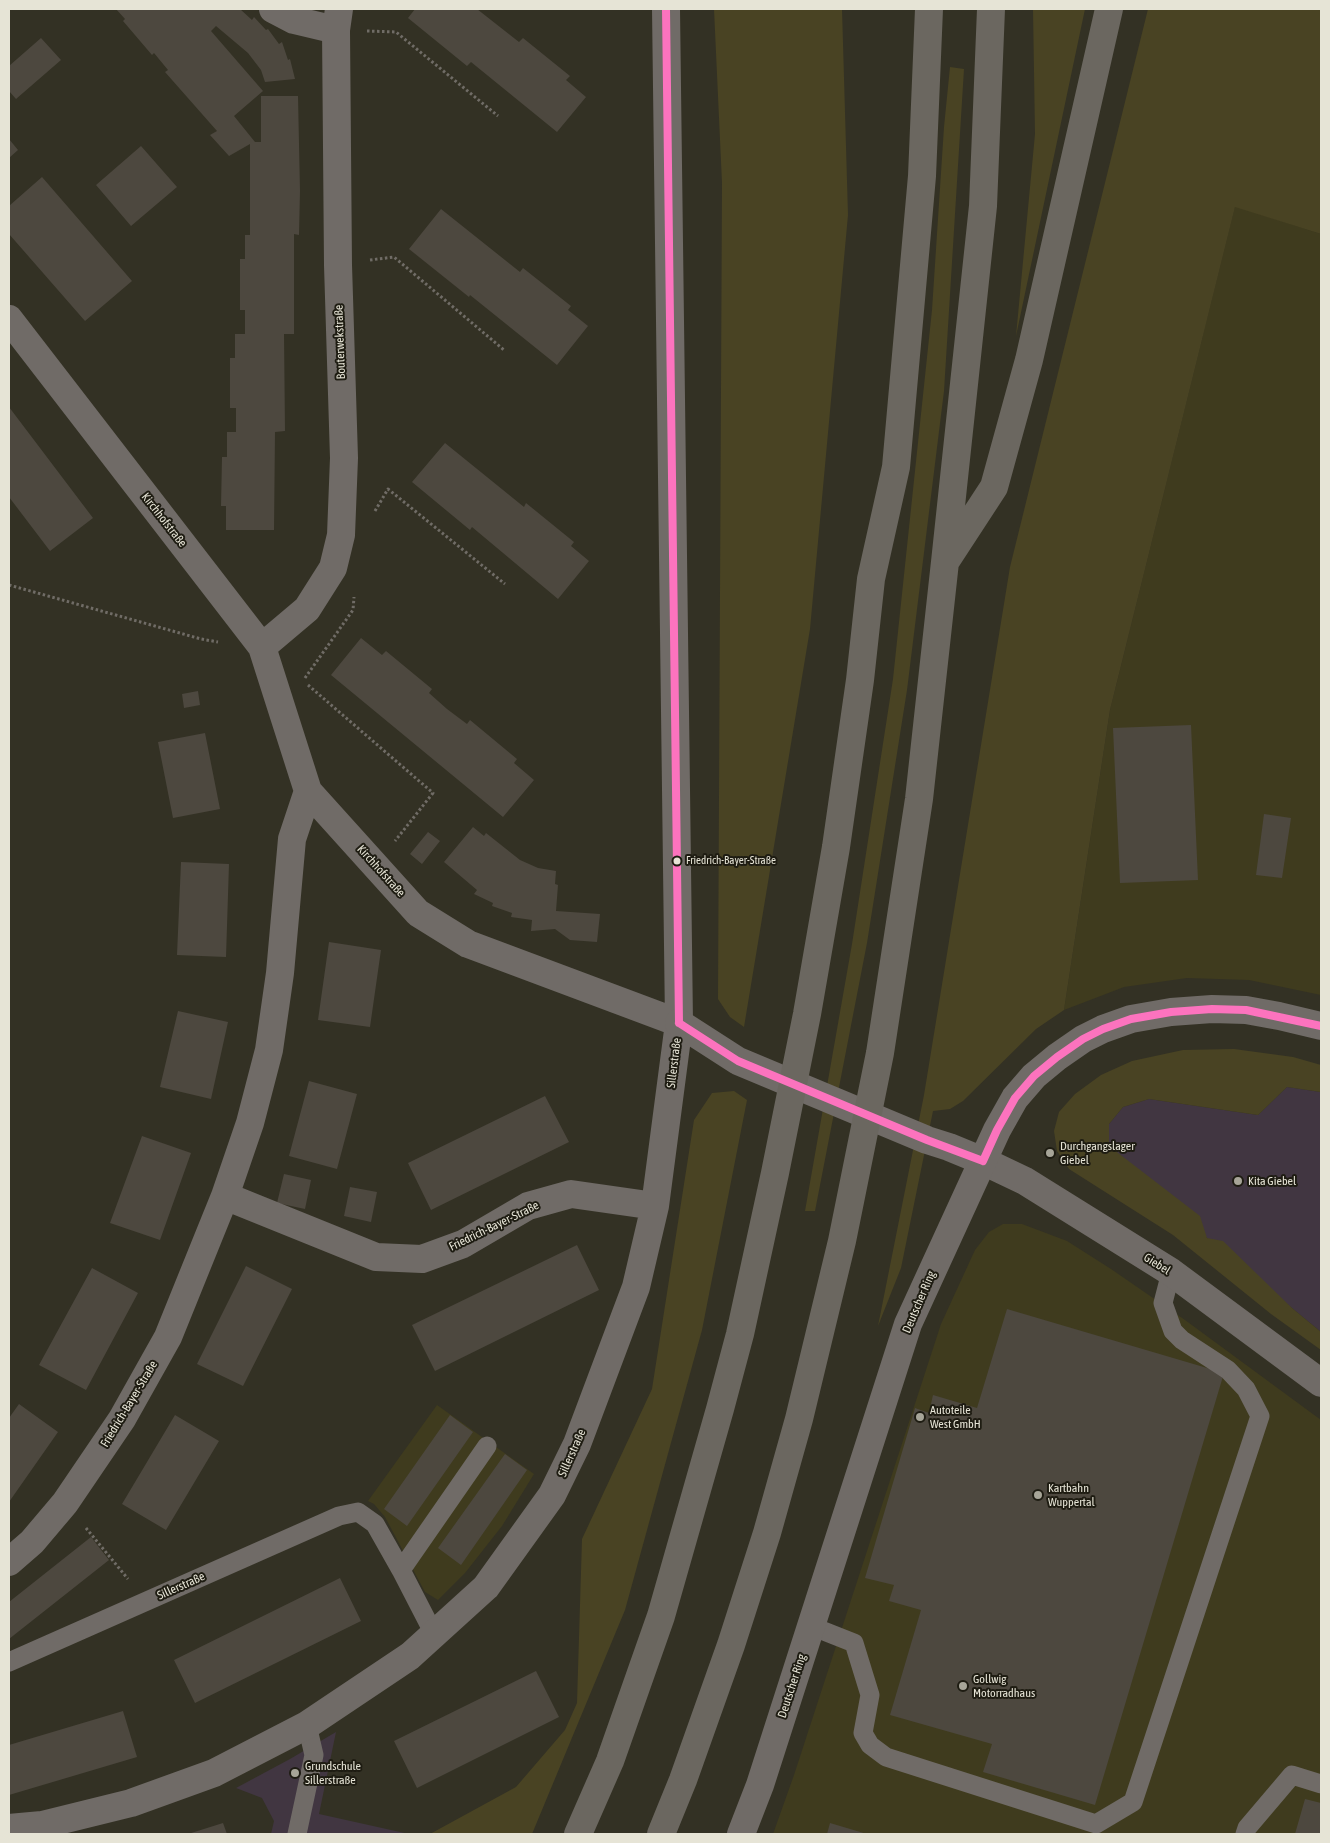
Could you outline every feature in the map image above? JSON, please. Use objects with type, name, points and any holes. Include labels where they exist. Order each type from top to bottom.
[{"type":"highway","points":[[578,1834],[610,1761],[661,1616],[720,1409],[742,1325],[807,1014],[836,847],[860,680],[872,579],[896,467],[922,176],[929,9]]},
{"type":"highway","points":[[661,1834],[683,1780],[728,1654],[767,1533],[799,1419],[842,1241],[880,1053],[919,799],[983,206],[991,9]]},
{"type":"highway","points":[[945,562],[994,487],[1029,360],[1109,9]]},
{"type":"street","points":[[273,9],[294,20],[338,19]]},
{"type":"street","name":"Sillerstraße","points":[[9,1828],[42,1825],[131,1803],[214,1773],[307,1725],[410,1656],[486,1587],[552,1494],[577,1444],[636,1287],[655,1206],[679,1023],[666,9]]},
{"type":"street","name":"Bouterwekstraße","points":[[262,647],[307,608],[334,568],[340,535],[344,458],[338,265],[338,19]]},
{"type":"street","name":"Kirchhofstraße","points":[[9,319],[262,647],[308,791],[418,912],[468,944],[679,1023],[738,1061],[927,1140],[983,1161]]},
{"type":"street","name":"Friedrich-Bayer-Straße","points":[[9,1562],[32,1542],[66,1502],[122,1419],[168,1337],[224,1196],[250,1123],[268,1050],[280,973],[292,839],[308,791]]},
{"type":"street","name":"Deutscher Ring","points":[[741,1834],[760,1785],[908,1324],[983,1161],[1015,1098],[1034,1076],[1063,1052],[1103,1029],[1131,1019],[1171,1012],[1212,1009],[1254,1012],[1321,1026]]},
{"type":"street","name":"Giebel","points":[[983,1161],[1025,1181],[1172,1272],[1321,1383]]},
{"type":"street","name":"Friedrich-Bayer-Straße","points":[[224,1196],[376,1257],[422,1258],[463,1244],[528,1206],[571,1194],[655,1206]]},
{"type":"lane","points":[[811,1626],[854,1643],[870,1695],[863,1733],[870,1744],[886,1757],[1096,1824],[1133,1802],[1260,1416],[1246,1389],[1228,1370],[1182,1340],[1173,1331],[1163,1303],[1172,1272]]},
{"type":"lane","points":[[401,1570],[487,1446]]},
{"type":"lane","name":"Sillerstraße","points":[[9,1662],[339,1516],[358,1512],[375,1524],[434,1634]]},
{"type":"lane","points":[[297,1834],[314,1756],[307,1725]]},
{"type":"lane","points":[[1245,1834],[1247,1828],[1292,1775],[1321,1784]]},
{"type":"path","points":[[338,19],[396,32],[498,116]]},
{"type":"path","points":[[338,265],[394,257],[504,350]]},
{"type":"path","points":[[374,513],[388,489],[505,584]]},
{"type":"path","points":[[9,585],[208,641]]},
{"type":"path","points":[[276,691],[303,680],[433,793],[375,865]]},
{"type":"path","points":[[66,1502],[146,1601]]},
{"type":"shaded area","points":[[714,9],[842,9],[848,215],[810,629],[744,1027],[730,1017],[718,999],[722,183]]},
{"type":"shaded area","points":[[1033,9],[1085,9],[1016,336],[1035,134]]},
{"type":"shaded area","points":[[1148,9],[1321,9],[1321,234],[1235,207],[1110,710],[1064,1010],[1036,1029],[963,1101],[950,1109],[933,1111],[901,1268],[878,1326],[924,1095],[1010,567]]},
{"type":"shaded area","points":[[950,67],[964,69],[944,391],[907,690],[867,943],[815,1211],[805,1211],[852,944],[893,679],[932,310],[944,127]]},
{"type":"shaded area","points":[[1235,206],[1321,234],[1321,995],[1249,980],[1187,978],[1124,987],[1064,1010],[1110,710]]},
{"type":"shaded area","points":[[1234,1049],[1293,1057],[1321,1065],[1321,1092],[1287,1087],[1258,1115],[1149,1099],[1123,1107],[1109,1124],[1109,1146],[1200,1216],[1207,1238],[1223,1241],[1292,1308],[1321,1332],[1321,1350],[1271,1314],[1173,1235],[1069,1169],[1057,1151],[1054,1131],[1059,1112],[1075,1094],[1101,1075],[1132,1061],[1183,1050]]},
{"type":"shaded area","name":"Kita Giebel","points":[[1287,1087],[1321,1092],[1321,1332],[1207,1238],[1109,1146],[1109,1124],[1123,1107],[1149,1099],[1258,1115]]},
{"type":"shaded area","points":[[734,1091],[747,1100],[702,1330],[625,1610],[532,1834],[430,1834],[516,1787],[565,1730],[577,1703],[582,1539],[652,1389],[694,1120],[712,1093]]},
{"type":"shaded area","points":[[1003,1224],[1022,1224],[1067,1241],[1185,1320],[1321,1420],[1321,1834],[773,1834],[941,1324],[975,1250],[989,1232]]},
{"type":"shaded area","points":[[437,1405],[534,1474],[502,1526],[465,1573],[438,1600],[425,1592],[385,1517],[374,1504],[368,1501]]},
{"type":"shaded area","name":"Grundschule Sillerstraße","points":[[336,1732],[319,1814],[409,1834],[271,1834],[274,1821],[262,1798],[236,1788]]},
{"type":"building","points":[[116,9],[240,9],[252,20],[254,17],[266,30],[268,29],[279,44],[282,42],[288,60],[290,59],[295,79],[265,82],[261,70],[248,53],[216,26],[211,31],[263,91],[234,116],[255,142],[261,142],[261,96],[298,96],[300,191],[299,235],[294,234],[294,334],[284,334],[285,431],[275,432],[274,530],[226,530],[226,506],[221,506],[222,457],[227,457],[227,432],[236,432],[236,408],[230,408],[230,358],[235,358],[235,334],[245,334],[245,310],[240,310],[240,259],[245,259],[245,235],[250,235],[250,144],[229,156],[210,135],[217,131],[165,72],[168,70],[154,53],[152,55],[123,21],[125,19]]},
{"type":"building","points":[[415,9],[477,9],[519,42],[523,38],[570,76],[566,80],[586,97],[557,132],[471,62],[467,66],[408,18]]},
{"type":"building","points":[[41,38],[61,60],[16,99],[9,91],[9,66]]},
{"type":"building","points":[[9,139],[18,150],[9,158]]},
{"type":"building","points":[[141,146],[177,187],[131,226],[96,185]]},
{"type":"building","points":[[42,177],[132,281],[85,321],[9,234],[9,206]]},
{"type":"building","points":[[441,209],[520,272],[523,268],[571,306],[568,310],[588,326],[557,365],[409,249]]},
{"type":"building","points":[[9,407],[93,518],[50,551],[9,497]]},
{"type":"building","points":[[445,443],[524,507],[526,503],[574,542],[571,546],[589,561],[558,599],[472,527],[470,530],[412,482]]},
{"type":"building","points":[[361,638],[382,655],[386,651],[432,689],[429,693],[447,709],[467,724],[470,720],[517,759],[514,763],[534,780],[503,817],[331,675]]},
{"type":"building","points":[[198,691],[200,705],[184,708],[182,694]]},
{"type":"building","points":[[1191,725],[1198,880],[1120,883],[1113,728]]},
{"type":"building","points":[[205,733],[220,809],[173,818],[158,742]]},
{"type":"building","points":[[1264,814],[1291,818],[1282,878],[1256,875]]},
{"type":"building","points":[[473,827],[484,836],[486,833],[520,860],[538,868],[556,871],[555,884],[558,885],[556,911],[600,914],[597,942],[570,940],[555,929],[531,931],[532,920],[511,917],[512,913],[492,906],[493,903],[474,894],[477,890],[444,862]]},
{"type":"building","points":[[428,832],[440,841],[422,864],[410,854]]},
{"type":"building","points":[[181,862],[229,864],[226,957],[177,955]]},
{"type":"building","points":[[329,942],[381,950],[370,1027],[318,1020]]},
{"type":"building","points":[[178,1011],[228,1022],[211,1099],[160,1087]]},
{"type":"building","points":[[309,1081],[357,1094],[337,1169],[289,1156]]},
{"type":"building","points":[[545,1096],[569,1142],[431,1210],[408,1163]]},
{"type":"building","points":[[142,1136],[191,1153],[160,1240],[110,1223]]},
{"type":"building","points":[[284,1174],[311,1180],[305,1209],[277,1203]]},
{"type":"building","points":[[350,1187],[377,1192],[371,1222],[344,1216]]},
{"type":"building","points":[[577,1245],[599,1290],[435,1371],[412,1325]]},
{"type":"building","points":[[246,1266],[292,1289],[243,1386],[197,1364]]},
{"type":"building","points":[[92,1268],[138,1293],[86,1390],[39,1365]]},
{"type":"building","name":"Kartbahn Wuppertal","points":[[1007,1309],[1224,1373],[1095,1805],[983,1772],[992,1744],[890,1715],[921,1610],[889,1601],[894,1585],[865,1578],[915,1408],[929,1413],[933,1395],[977,1408]]},
{"type":"building","points":[[19,1404],[58,1432],[9,1502],[9,1418]]},
{"type":"building","points":[[175,1415],[219,1441],[166,1530],[122,1504]]},
{"type":"building","points":[[450,1415],[473,1432],[407,1526],[384,1509]]},
{"type":"building","points":[[505,1454],[527,1470],[461,1565],[438,1548]]},
{"type":"building","points":[[91,1537],[109,1560],[9,1639],[9,1602]]},
{"type":"building","points":[[340,1578],[361,1621],[195,1703],[174,1660]]},
{"type":"building","points":[[536,1671],[559,1717],[417,1788],[394,1741]]},
{"type":"building","points":[[123,1711],[137,1757],[9,1795],[9,1745]]},
{"type":"building","points":[[1305,1799],[1321,1803],[1321,1834],[1295,1834]]},
{"type":"building","points":[[223,1823],[227,1834],[188,1834]]},
{"type":"building","points":[[830,1823],[867,1834],[827,1834]]},
{"type":"transit line","points":[[666,9],[679,1023]]},
{"type":"transit line","points":[[983,1161],[997,1130],[1015,1098],[1034,1076],[1083,1039],[1103,1029],[1131,1019],[1171,1012],[1212,1009],[1246,1010],[1321,1026]]},
{"type":"transit line","points":[[679,1023],[738,1061],[927,1140],[983,1161]]},
{"type":"place","name":"Friedrich-Bayer-Straße","points":[[677,861]]},
{"type":"place","name":"Durchgangslager Giebel","points":[[1050,1153]]},
{"type":"place","name":"Kita Giebel","points":[[1238,1181]]},
{"type":"place","name":"Autoteile West GmbH","points":[[920,1417]]},
{"type":"place","name":"Kartbahn Wuppertal","points":[[1038,1495]]},
{"type":"place","name":"Gollwig Motorradhaus","points":[[963,1686]]},
{"type":"place","name":"Grundschule Sillerstraße","points":[[295,1773]]}]
